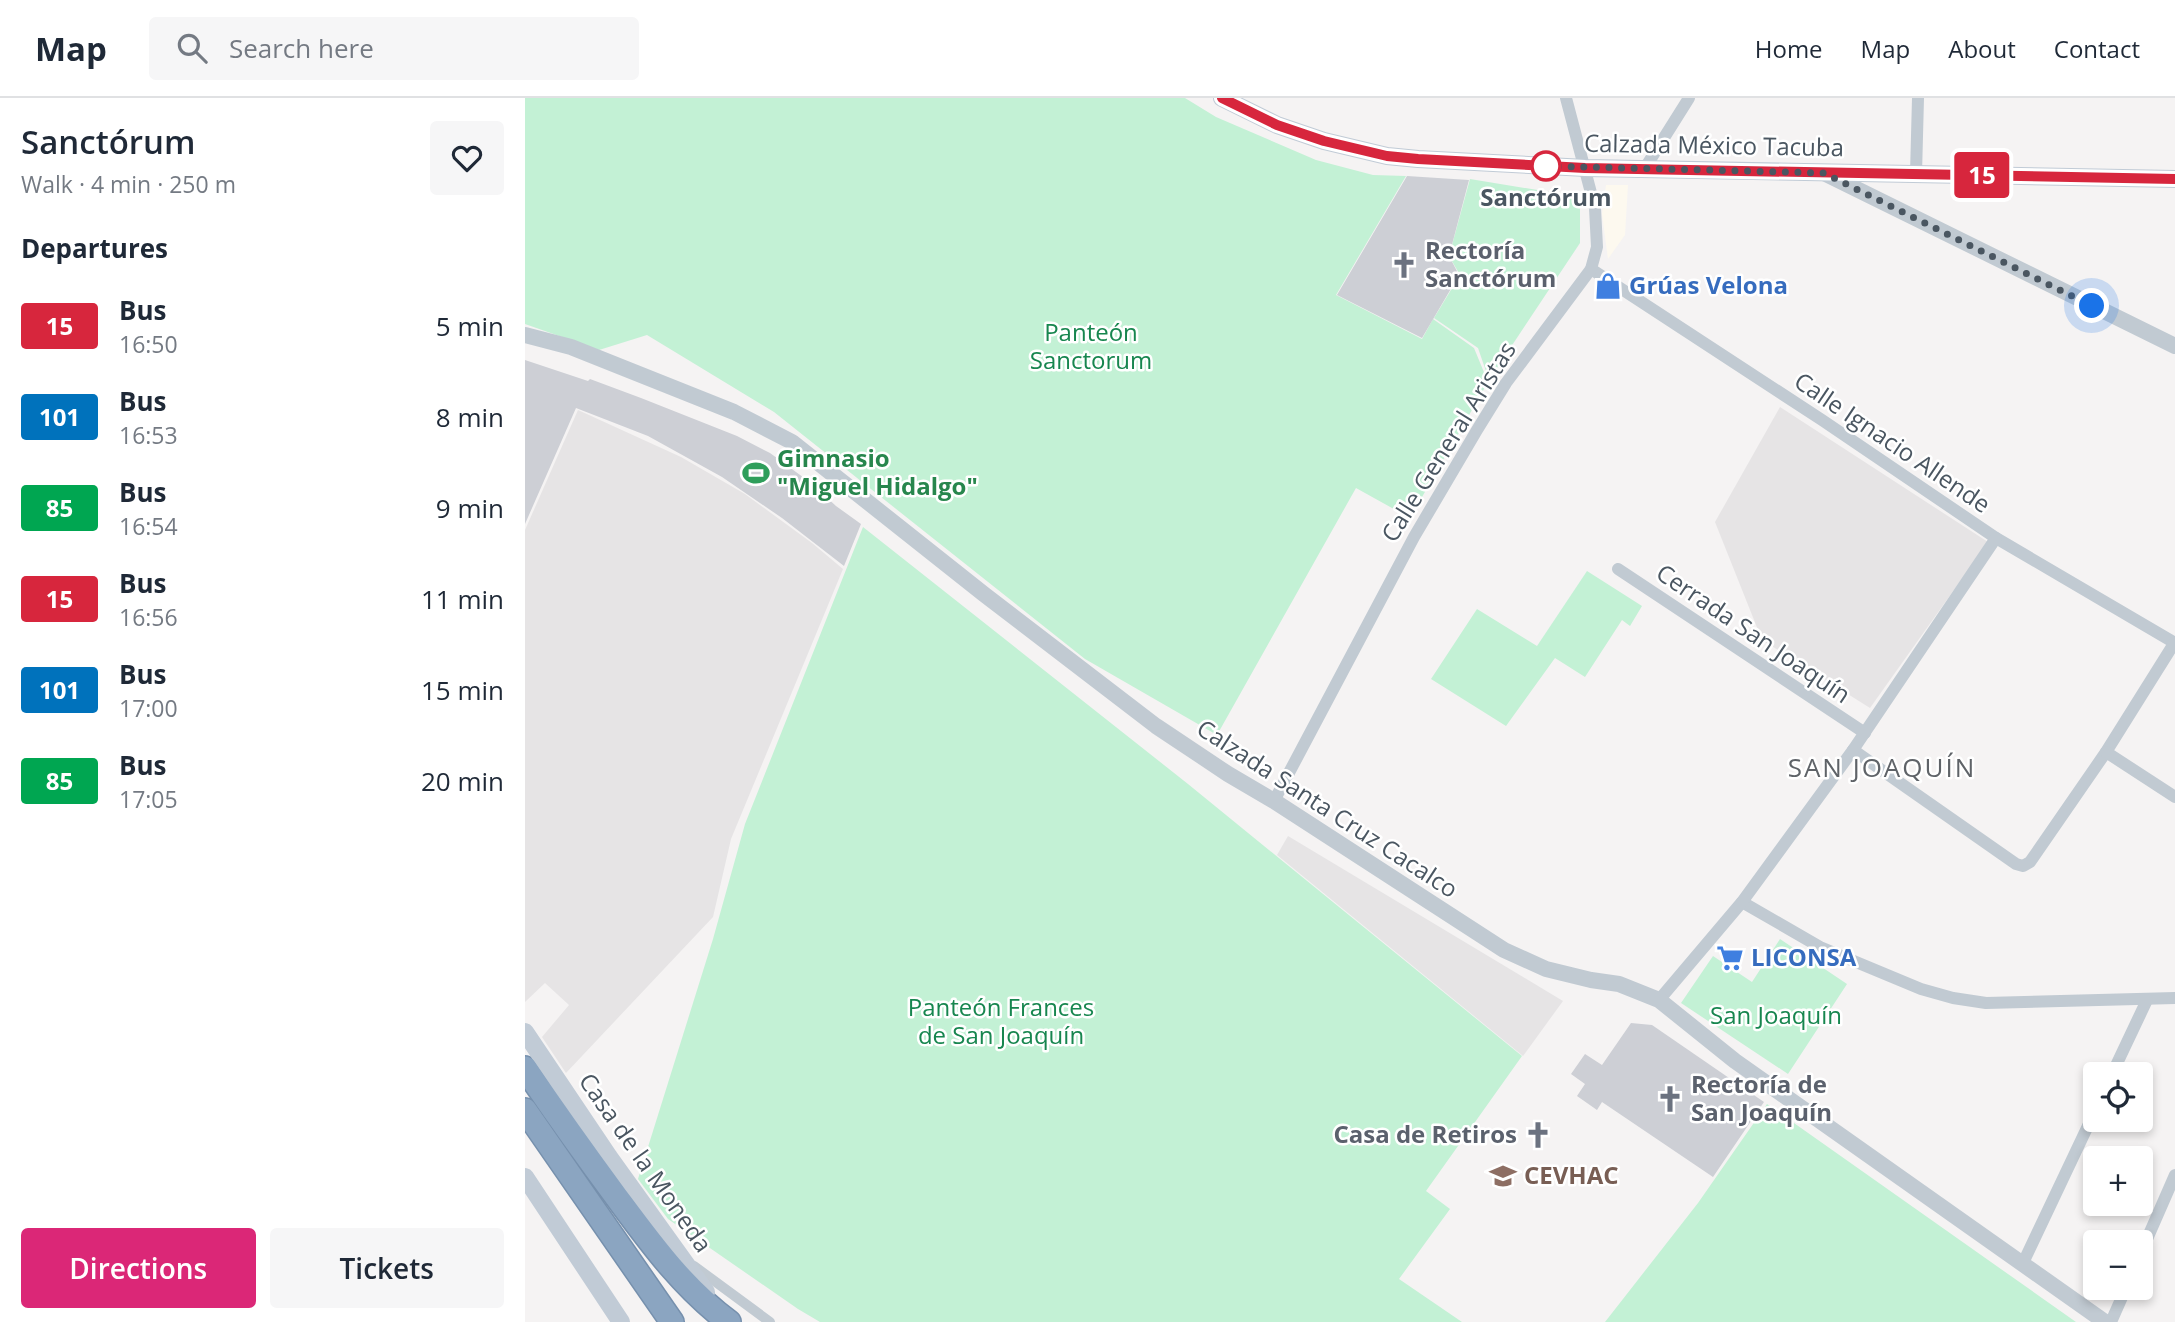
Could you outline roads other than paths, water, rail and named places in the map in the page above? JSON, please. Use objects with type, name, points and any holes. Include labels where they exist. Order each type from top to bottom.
[{"type":"highway","points":[[525,1068],[664,1261],[683,1282],[728,1321]]},
{"type":"highway","points":[[525,1110],[672,1322]]},
{"type":"main road","name":"Calzada México Tacuba","points":[[1222,98],[1277,125],[1324,141],[1387,156],[1585,168],[2175,179]]},
{"type":"main road","name":"Casa de la Moneda","points":[[525,1032],[608,1157],[728,1321]]},
{"type":"main road","points":[[525,1177],[621,1322]]},
{"type":"street","name":"Calle General Aristas","points":[[1274,801],[1414,537],[1477,430],[1506,383],[1591,269],[1597,247],[1595,208],[1566,98]]},
{"type":"street","points":[[1645,168],[1689,98]]},
{"type":"street","points":[[1916,174],[1918,98]]},
{"type":"street","points":[[1824,173],[2175,346]]},
{"type":"street","name":"Calle Ignacio Allende","points":[[1591,269],[1996,538],[2175,643]]},
{"type":"street","name":"Calzada Santa Cruz Cacalco","points":[[525,335],[571,347],[734,412],[792,442],[1156,726],[1514,956],[1546,969],[1619,984],[1659,1000],[1735,1060],[2105,1322]]},
{"type":"street","points":[[1659,1000],[1742,902],[1853,750],[1996,538]]},
{"type":"street","name":"Cerrada San Joaquín","points":[[1618,569],[1865,733]]},
{"type":"street","points":[[1853,750],[2016,864],[2023,866],[2030,862],[2106,752],[2175,643]]},
{"type":"street","points":[[2106,752],[2175,797]]},
{"type":"street","points":[[1742,902],[1820,947],[1910,985],[1953,998],[1986,1003],[2175,999]]},
{"type":"street","points":[[2118,1062],[2147,1000]]},
{"type":"street","points":[[2023,1263],[2085,1132]]},
{"type":"street","points":[[2151,1230],[2175,1175]]},
{"type":"street","points":[[675,1251],[770,1322]]},
{"type":"street","points":[[2111,1322],[2121,1300]]},
{"type":"place","name":"Sanctórum","points":[[1546,166]]},
{"type":"place","name":"Rectoría Sanctórum","points":[[1404,265]]},
{"type":"place","name":"Grúas Velona","points":[[1608,286]]},
{"type":"place","name":"Gimnasio \"Miguel Hidalgo\"","points":[[756,473]]},
{"type":"place","name":"LICONSA","points":[[1730,958]]},
{"type":"place","name":"Rectoría de San Joaquín","points":[[1670,1099]]},
{"type":"place","name":"Casa de Retiros","points":[[1538,1135]]},
{"type":"place","name":"CEVHAC","points":[[1503,1176]]},
{"type":"district","name":"SAN JOAQUÍN","points":[[1882,768]]},
{"type":"park label","name":"Panteón Sanctorum","points":[[1091,347]]},
{"type":"park label","name":"San Joaquín","points":[[1776,1016]]},
{"type":"park label","name":"Panteón Frances de San Joaquín","points":[[1001,1022]]}]
